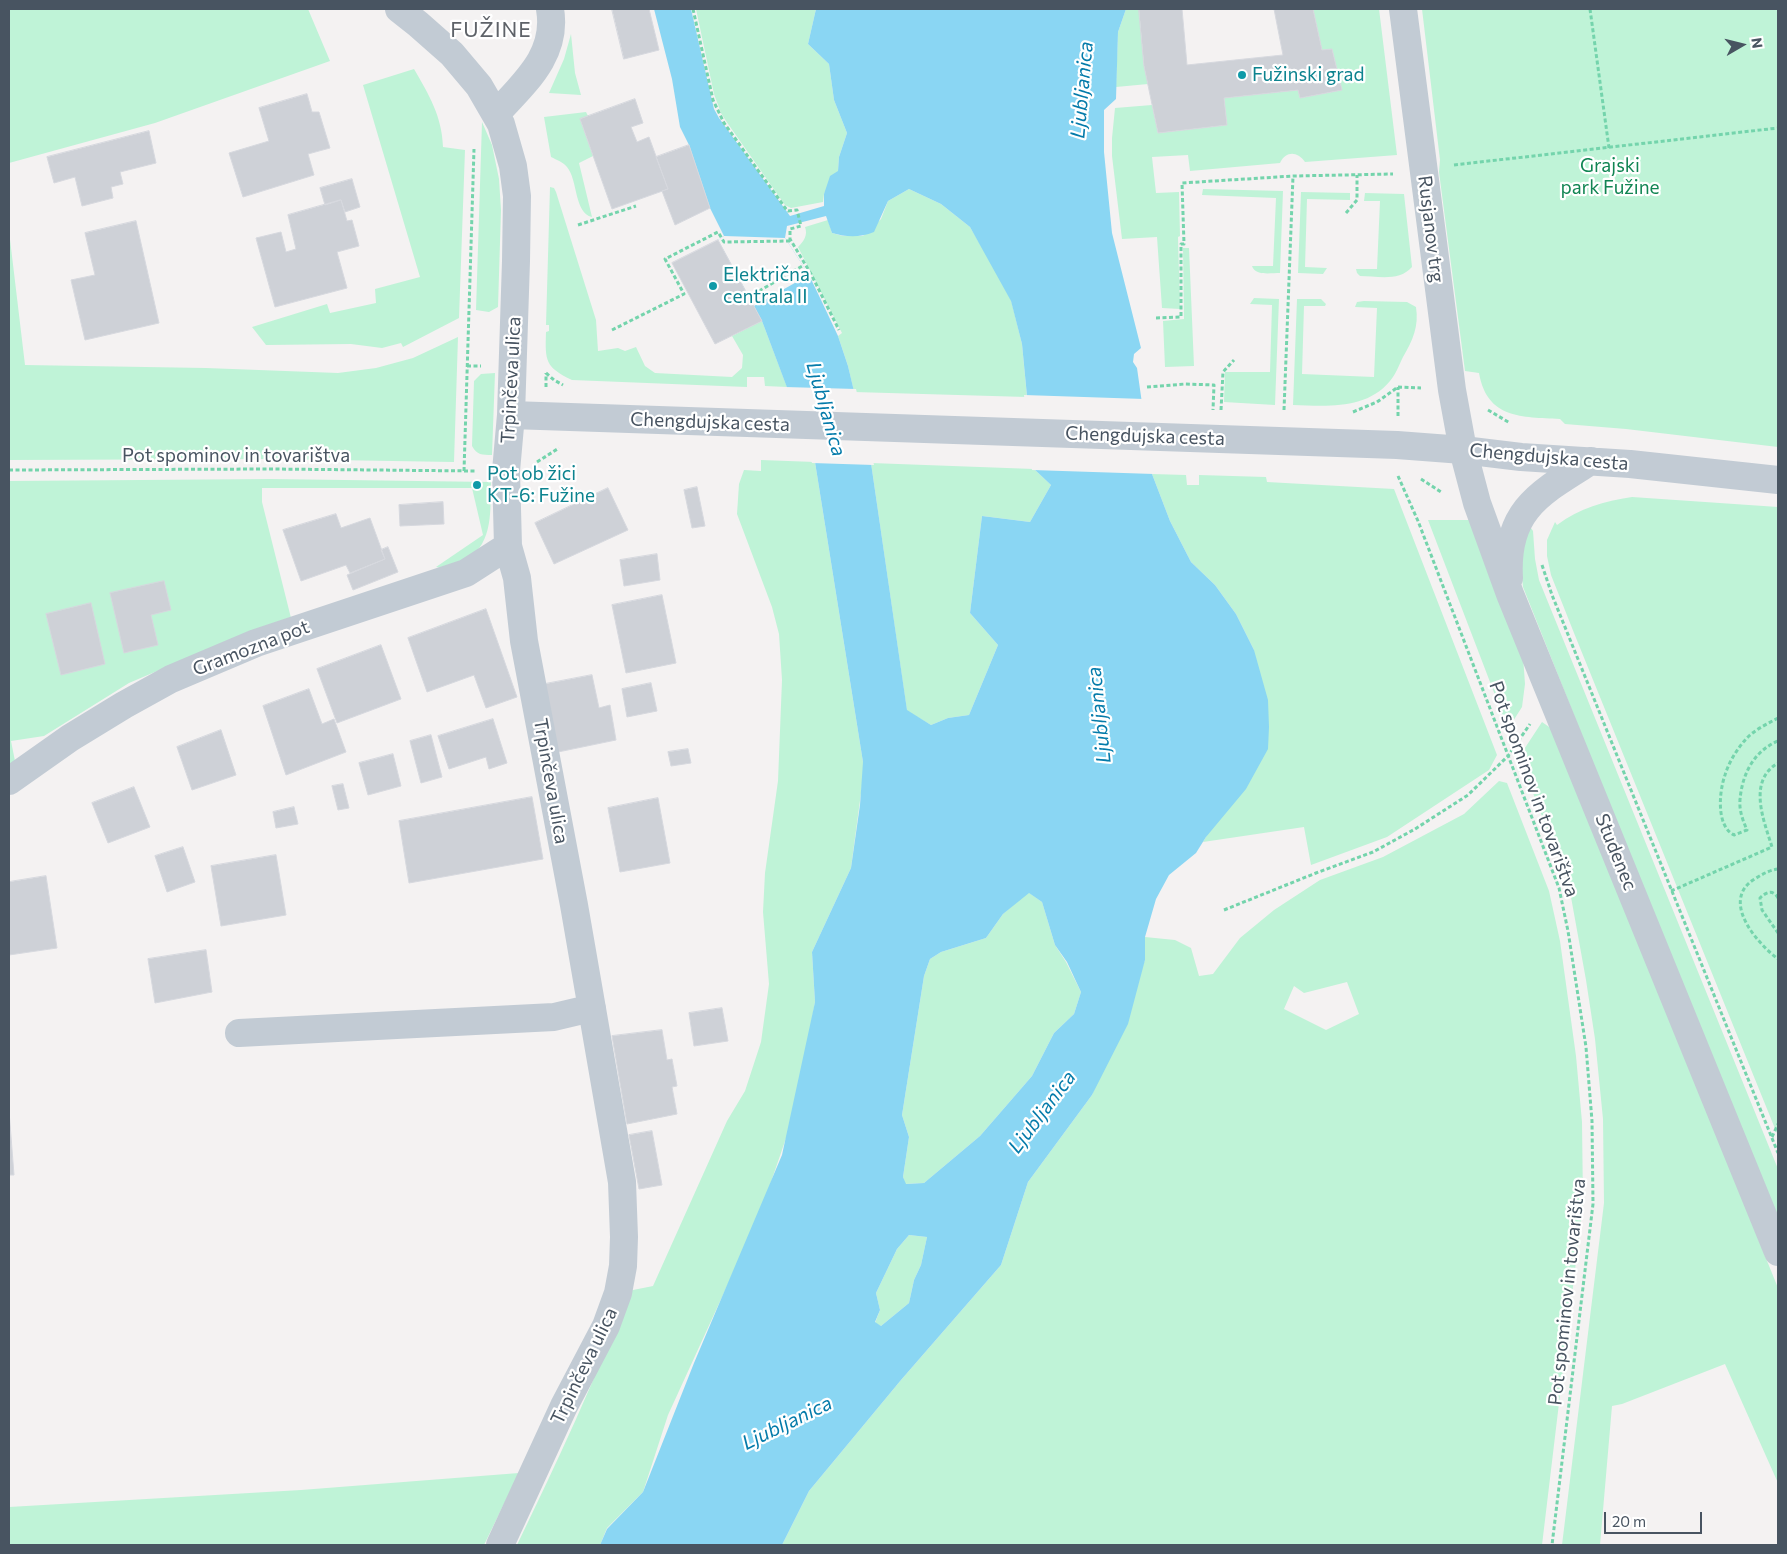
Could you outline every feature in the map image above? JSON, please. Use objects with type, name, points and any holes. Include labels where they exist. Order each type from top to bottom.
[{"type":"street","name":"Trpinčeva ulica","points":[[399,9],[452,54],[475,81],[496,114],[510,150],[517,196],[510,415],[506,471],[508,546],[516,578],[524,641],[540,720],[622,1182],[623,1266],[618,1293],[606,1326],[564,1406],[500,1545]]},
{"type":"street","points":[[496,114],[537,68],[543,58],[551,26],[550,9]]},
{"type":"street","name":"Rusjanov trg","points":[[1403,9],[1452,390],[1463,450]]},
{"type":"street","name":"Chengdujska cesta","points":[[510,415],[1397,445],[1522,457],[1591,461],[1778,480]]},
{"type":"street","name":"Studenec","points":[[1463,450],[1477,503],[1510,594],[1778,1252]]},
{"type":"street","points":[[1510,594],[1508,564],[1510,545],[1519,519],[1542,493],[1591,461]]},
{"type":"street","name":"Gramozna pot","points":[[9,781],[70,738],[170,679],[256,643],[466,573],[508,546]]},
{"type":"street","points":[[239,1033],[554,1017],[592,1008]]},
{"type":"path","points":[[693,9],[713,100],[720,117],[786,209],[788,211],[797,210],[801,226],[790,229],[790,242],[839,330]]},
{"type":"path","points":[[1590,9],[1609,148]]},
{"type":"path","points":[[1156,318],[1181,317],[1181,244],[1184,244],[1182,183],[1293,176],[1406,174],[1423,169],[1778,128]]},
{"type":"path","name":"Pot spominov in tovarištva","points":[[9,470],[281,469],[464,471],[474,144]]},
{"type":"path","points":[[1346,213],[1357,200],[1357,175]]},
{"type":"path","points":[[1284,413],[1293,176]]},
{"type":"path","points":[[578,225],[636,206]]},
{"type":"path","points":[[612,330],[684,294],[665,259],[718,232],[724,242],[790,242]]},
{"type":"path","points":[[758,291],[804,265]]},
{"type":"path","points":[[1221,411],[1223,372],[1234,360]]},
{"type":"path","points":[[1147,387],[1185,384],[1214,386],[1213,410]]},
{"type":"path","points":[[1398,400],[1398,387],[1409,388]]},
{"type":"path","name":"Chengdujska cesta","points":[[1486,408],[1512,424]]},
{"type":"path","name":"Trpinčeva ulica","points":[[544,450],[544,457]]},
{"type":"path","name":"Pot spominov in tovarištva","points":[[1402,474],[1396,474],[1418,521],[1559,888],[1568,931],[1586,1047],[1592,1120],[1593,1204],[1552,1545]]},
{"type":"path","points":[[1417,477],[1430,483],[1444,496]]},
{"type":"path","points":[[1540,557],[1552,595],[1778,1153]]},
{"type":"path","points":[[1224,910],[1381,848],[1468,795],[1508,756],[1532,721],[1546,682]]},
{"type":"path","points":[[1778,718],[1747,738],[1738,748],[1724,776],[1721,805],[1726,829],[1734,835],[1747,830],[1741,812],[1740,800],[1746,772],[1753,760],[1763,749],[1778,741]]},
{"type":"path","points":[[1671,891],[1772,847],[1761,812],[1760,799],[1761,786],[1766,775],[1778,763]]},
{"type":"path","points":[[1778,869],[1766,872],[1749,883],[1744,888],[1740,898],[1741,908],[1749,927],[1762,944],[1778,959]]},
{"type":"path","points":[[1778,898],[1772,892],[1768,892],[1760,898],[1762,910],[1778,933]]},
{"type":"path","points":[[1772,1138],[1778,1124]]},
{"type":"green space","points":[[9,9],[308,9],[330,61],[155,123],[9,163]]},
{"type":"green space","points":[[696,9],[816,9],[808,44],[829,64],[834,100],[847,133],[839,157],[838,172],[824,194],[823,202],[791,208],[785,205],[726,121],[714,94]]},
{"type":"green space","points":[[1126,9],[1139,9],[1144,66],[1148,84],[1116,87],[1118,32]]},
{"type":"green space","points":[[1313,9],[1379,9],[1397,155],[1305,162],[1299,156],[1292,154],[1285,156],[1280,163],[1190,171],[1188,155],[1152,157],[1156,193],[1179,192],[1180,309],[1162,308],[1157,237],[1122,239],[1112,156],[1115,108],[1152,105],[1158,133],[1227,125],[1224,98],[1298,90],[1300,98],[1342,90],[1332,49],[1322,50]]},
{"type":"green space","name":"Grajski park Fužine","points":[[1422,9],[1778,9],[1778,447],[1626,429],[1565,424],[1560,419],[1520,416],[1498,407],[1490,399],[1483,388],[1479,373],[1465,371],[1439,172],[1440,160]]},
{"type":"green space","points":[[571,34],[575,73],[581,95],[549,93],[564,59]]},
{"type":"green space","points":[[414,69],[430,97],[440,125],[443,147],[465,150],[459,318],[403,347],[401,343],[382,348],[351,344],[266,345],[252,327],[327,304],[330,313],[376,303],[375,289],[420,277],[363,85]]},
{"type":"green space","points":[[586,112],[588,116],[580,119],[593,156],[579,163],[592,217],[586,214],[579,203],[573,180],[567,167],[562,162],[551,157],[544,117]]},
{"type":"green space","points":[[482,122],[492,145],[499,179],[501,210],[498,307],[489,312],[476,310]]},
{"type":"green space","points":[[550,187],[554,188],[556,192],[596,320],[598,351],[618,348],[625,351],[636,347],[645,366],[655,373],[732,377],[742,368],[743,355],[732,336],[762,321],[787,387],[765,386],[764,377],[747,377],[747,387],[572,380],[556,371],[548,362],[546,350],[546,332],[549,331],[549,325],[546,325]]},
{"type":"green space","points":[[909,189],[941,204],[970,227],[993,266],[1011,300],[1022,344],[1027,397],[854,392],[838,336],[842,333],[798,247],[805,238],[805,227],[828,220],[832,233],[843,236],[863,236],[881,219],[888,201]]},
{"type":"green space","points":[[1203,189],[1283,191],[1280,273],[1260,273],[1252,266],[1273,266],[1276,198],[1202,195]]},
{"type":"green space","points":[[1301,192],[1350,193],[1350,200],[1307,199],[1305,267],[1327,268],[1323,274],[1298,273]]},
{"type":"green space","points":[[1365,193],[1404,194],[1412,267],[1401,275],[1380,277],[1360,276],[1357,273],[1356,269],[1377,269],[1380,201],[1364,201]]},
{"type":"green space","points":[[9,231],[25,365],[206,368],[338,373],[376,368],[413,358],[458,337],[454,462],[270,459],[9,460]]},
{"type":"green space","points":[[1183,248],[1189,248],[1194,366],[1165,367],[1163,321],[1184,319]]},
{"type":"green space","points":[[1254,298],[1279,299],[1275,405],[1224,402],[1225,372],[1270,372],[1272,305],[1250,304]]},
{"type":"green space","points":[[1297,299],[1321,299],[1326,304],[1325,306],[1304,306],[1302,374],[1374,377],[1377,308],[1355,307],[1357,302],[1407,302],[1416,307],[1417,320],[1412,339],[1390,381],[1370,397],[1358,402],[1319,406],[1293,405]]},
{"type":"green space","points":[[495,373],[492,455],[483,455],[478,453],[472,446],[474,381],[481,374]]},
{"type":"green space","points":[[761,460],[815,462],[863,762],[865,763],[851,868],[812,952],[815,1002],[796,1109],[760,1214],[668,1415],[643,1492],[607,1528],[600,1545],[517,1545],[590,1388],[628,1291],[653,1286],[727,1121],[745,1091],[761,1042],[769,984],[763,912],[765,873],[778,781],[782,680],[779,634],[772,607],[737,514],[739,484],[744,470],[761,471]]},
{"type":"green space","points":[[871,463],[1034,469],[1051,485],[1030,522],[982,516],[970,613],[998,645],[969,715],[948,718],[931,725],[907,711]]},
{"type":"green space","points":[[1152,474],[1186,475],[1187,485],[1199,485],[1199,475],[1266,477],[1267,482],[1394,489],[1497,755],[1489,770],[1387,837],[1311,865],[1304,827],[1203,842],[1206,837],[1254,650],[1236,614],[1215,585],[1191,562],[1170,521]]},
{"type":"green space","points":[[271,479],[491,482],[489,524],[482,544],[476,552],[467,559],[441,568],[436,567],[483,535],[472,488],[262,488],[262,502],[291,618],[237,637],[129,683],[44,736],[11,741],[15,761],[9,765],[9,481]]},
{"type":"green space","points":[[1632,497],[1778,507],[1778,1136],[1551,575],[1547,556],[1547,540],[1555,522],[1557,525],[1574,514],[1593,506]]},
{"type":"green space","points":[[1428,520],[1469,520],[1523,656],[1525,684],[1522,707],[1508,729]]},
{"type":"green space","points":[[1529,525],[1533,531],[1539,580],[1778,1169],[1778,1222],[1523,587],[1520,559]]},
{"type":"green space","points":[[1542,722],[1552,729],[1778,1288],[1778,1483],[1725,1364],[1622,1404],[1612,1406],[1600,1545],[1562,1545],[1604,1203],[1603,1119],[1595,1039],[1569,886],[1519,757]]},
{"type":"green space","points":[[1499,781],[1507,783],[1549,891],[1560,941],[1576,1056],[1582,1122],[1583,1203],[1542,1545],[782,1545],[809,1491],[901,1380],[1001,1265],[1028,1182],[1092,1095],[1145,960],[1145,937],[1175,940],[1191,948],[1199,976],[1213,974],[1240,938],[1274,910],[1320,880],[1383,857],[1464,814]],"holes":[[[1347,982],[1359,1014],[1326,1030],[1284,1009],[1294,986],[1304,993]]]},
{"type":"green space","points":[[1028,892],[1042,902],[1055,945],[1081,992],[1074,1014],[1054,1033],[1032,1076],[980,1136],[924,1183],[905,1184],[903,1177],[909,1137],[902,1115],[924,976],[930,959],[941,952],[986,938],[1003,914]]},
{"type":"green space","points":[[909,1235],[927,1237],[921,1265],[914,1280],[909,1303],[881,1326],[875,1323],[880,1310],[876,1293],[897,1249]]},
{"type":"green space","points":[[519,1473],[484,1545],[9,1545],[9,1507],[301,1490]]},
{"type":"water","name":"Ljubljanica","points":[[654,9],[691,9],[714,109],[790,216],[824,206],[824,194],[830,176],[838,171],[839,157],[847,133],[834,100],[829,64],[808,44],[816,9],[1126,9],[1118,32],[1116,99],[1104,110],[1104,152],[1112,233],[1141,348],[1134,354],[1133,362],[1137,368],[1152,474],[1170,521],[1191,562],[1215,585],[1236,614],[1254,650],[1268,700],[1268,749],[1246,789],[1206,837],[1196,853],[1169,875],[1156,899],[1145,937],[1145,960],[1128,1024],[1092,1095],[1028,1182],[1001,1265],[901,1380],[809,1491],[782,1545],[600,1545],[607,1529],[643,1492],[694,1363],[782,1155],[815,1002],[812,952],[851,868],[860,805],[863,762],[815,462],[762,321],[718,240],[724,236],[710,208],[689,145],[680,127],[672,79]],"holes":[[[909,189],[941,204],[970,227],[1011,301],[1022,344],[1034,469],[1051,485],[1030,522],[982,516],[970,613],[998,645],[969,715],[948,718],[931,725],[907,710],[871,463],[848,366],[838,336],[809,275],[785,238],[787,226],[826,216],[832,233],[853,236],[874,232],[888,201]],[[1029,893],[1042,902],[1055,945],[1067,962],[1081,992],[1074,1014],[1054,1033],[1032,1076],[980,1136],[924,1183],[906,1184],[903,1177],[909,1137],[902,1115],[924,976],[930,959],[941,952],[986,938],[1003,914]],[[909,1235],[927,1237],[921,1265],[914,1280],[909,1303],[881,1326],[875,1322],[880,1310],[876,1293],[897,1249]]]},
{"type":"pier","points":[[724,236],[785,238],[809,275],[754,306],[718,240]]},
{"type":"pier","points":[[785,387],[856,389],[874,465],[812,463]]},
{"type":"pier","points":[[1024,395],[1144,399],[1154,474],[1032,470]]},
{"type":"building","points":[[612,9],[649,9],[659,50],[624,59]]},
{"type":"building","name":"Fužinski grad","points":[[1139,9],[1182,9],[1187,65],[1283,55],[1274,9],[1313,9],[1322,50],[1332,49],[1342,90],[1300,98],[1298,90],[1224,98],[1227,125],[1158,133],[1144,66]]},
{"type":"building","points":[[307,94],[312,112],[319,112],[330,148],[308,154],[314,175],[243,197],[229,153],[269,141],[259,108]]},
{"type":"building","points":[[635,99],[643,123],[631,127],[637,142],[649,137],[668,189],[612,209],[580,119]]},
{"type":"building","points":[[149,131],[156,163],[120,172],[123,184],[111,187],[113,198],[82,206],[75,177],[54,183],[47,157]]},
{"type":"building","points":[[689,145],[710,208],[675,225],[662,191],[668,189],[656,157]]},
{"type":"building","points":[[352,179],[360,207],[345,212],[341,200],[325,205],[320,188]]},
{"type":"building","points":[[341,200],[347,221],[352,220],[359,246],[337,252],[347,288],[275,307],[256,238],[281,232],[286,252],[296,249],[288,215]]},
{"type":"building","points":[[136,221],[159,323],[85,340],[71,280],[95,275],[85,233]]},
{"type":"building","name":"Električna centrala II","points":[[718,240],[762,321],[715,344],[672,263]]},
{"type":"building","points":[[697,487],[705,526],[692,528],[684,490]]},
{"type":"building","points":[[608,488],[628,530],[554,564],[535,523]]},
{"type":"building","points":[[443,502],[444,524],[400,526],[399,505]]},
{"type":"building","points":[[336,514],[341,528],[370,518],[385,559],[350,573],[346,565],[301,581],[283,530]]},
{"type":"building","points":[[388,547],[398,572],[353,590],[347,575],[385,559],[381,550]]},
{"type":"building","points":[[657,554],[660,580],[624,586],[620,560]]},
{"type":"building","points":[[164,581],[171,610],[151,615],[158,645],[124,653],[110,593]]},
{"type":"building","points":[[662,595],[676,663],[626,673],[612,605]]},
{"type":"building","points":[[91,603],[105,664],[61,675],[46,614]]},
{"type":"building","points":[[486,609],[517,697],[486,708],[474,675],[427,692],[408,638]]},
{"type":"building","points":[[381,645],[401,699],[337,723],[317,669]]},
{"type":"building","points":[[592,675],[599,708],[610,705],[616,740],[558,752],[545,684]]},
{"type":"building","points":[[651,683],[657,711],[627,717],[622,689]]},
{"type":"building","points":[[309,689],[322,724],[334,719],[346,752],[286,775],[263,706]]},
{"type":"building","points":[[493,719],[507,763],[489,769],[486,757],[449,769],[438,736]]},
{"type":"building","points":[[221,730],[236,775],[192,790],[177,747]]},
{"type":"building","points":[[431,735],[442,777],[421,783],[410,741]]},
{"type":"building","points":[[688,749],[691,763],[671,766],[668,752]]},
{"type":"building","points":[[393,754],[401,786],[368,795],[359,763]]},
{"type":"building","points":[[343,784],[349,808],[338,810],[332,786]]},
{"type":"building","points":[[134,787],[150,827],[108,843],[92,803]]},
{"type":"building","points":[[532,797],[543,859],[409,883],[399,821]]},
{"type":"building","points":[[658,798],[670,863],[620,872],[608,808]]},
{"type":"building","points":[[294,807],[298,824],[276,828],[273,812]]},
{"type":"building","points":[[183,847],[195,882],[167,892],[155,856]]},
{"type":"building","points":[[276,855],[286,915],[221,926],[211,866]]},
{"type":"building","points":[[46,876],[57,948],[9,955],[9,882]]},
{"type":"building","points":[[206,950],[212,992],[155,1003],[148,959]]},
{"type":"building","points":[[722,1008],[728,1041],[694,1046],[689,1013]]},
{"type":"building","points":[[662,1030],[667,1060],[672,1059],[677,1086],[672,1087],[677,1114],[627,1124],[612,1036]]},
{"type":"building","points":[[9,1111],[14,1175],[9,1175]]},
{"type":"building","points":[[652,1131],[662,1185],[639,1189],[629,1135]]},
{"type":"place","name":"Fužinski grad","points":[[1242,75]]},
{"type":"place","name":"Električna centrala II","points":[[713,286]]},
{"type":"place","name":"Pot ob žici KT-6: Fužine","points":[[477,485]]},
{"type":"district","name":"FUŽINE","points":[[491,30]]}]
